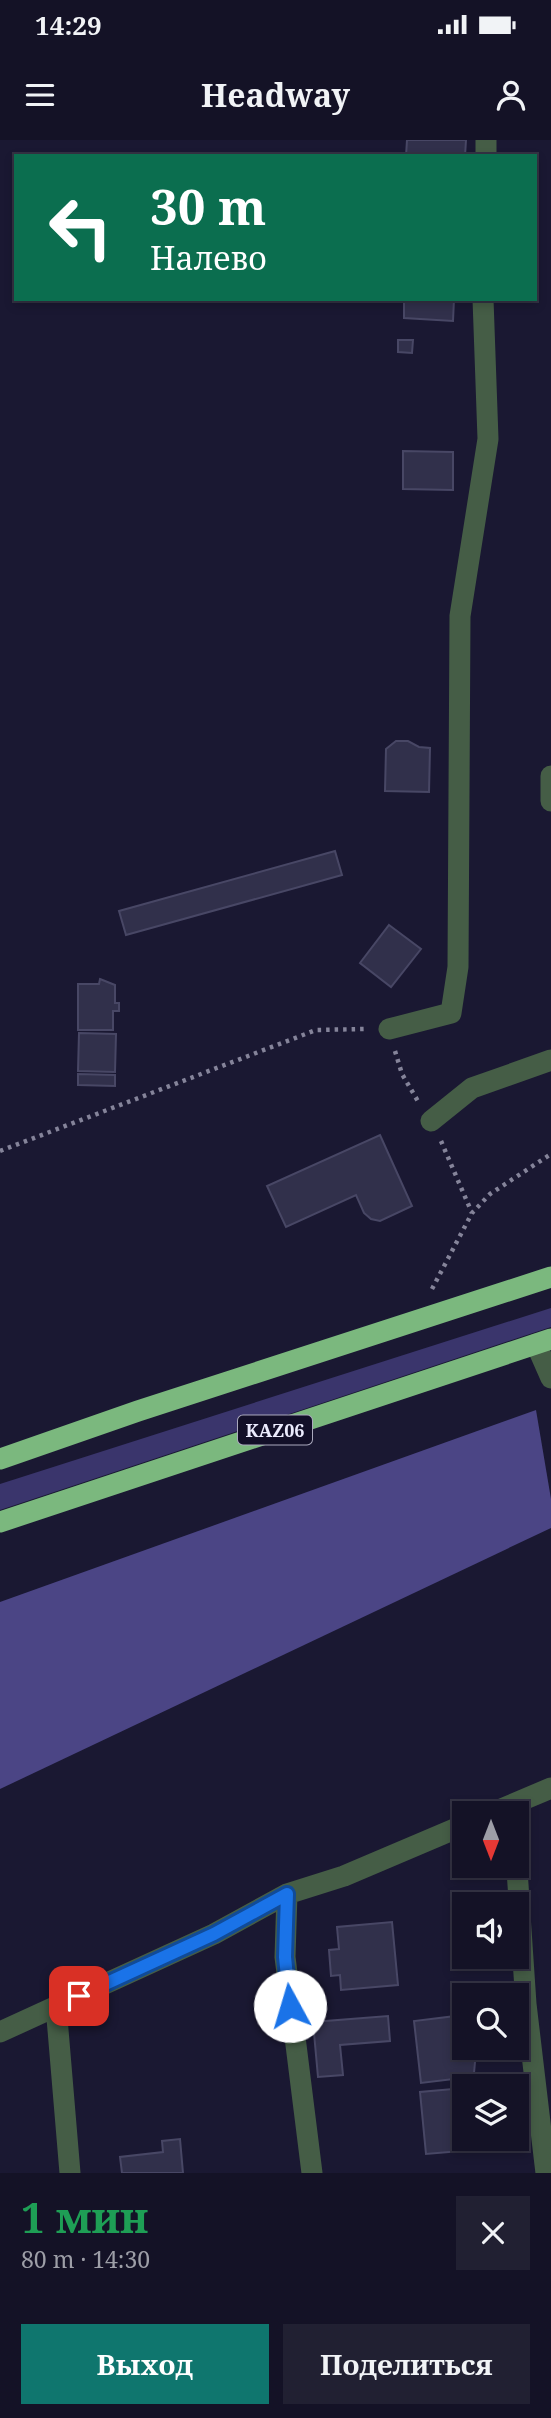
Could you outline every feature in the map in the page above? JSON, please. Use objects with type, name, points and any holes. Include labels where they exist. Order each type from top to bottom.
[{"type":"highway","points":[[0,1459],[138,1411],[551,1277]]},
{"type":"highway","name":"KАZ06","points":[[0,1522],[544,1342]]},
{"type":"street","points":[[389,1029],[451,1013],[458,967],[460,616],[488,439],[483,301]]},
{"type":"street","points":[[551,775],[551,801]]},
{"type":"street","points":[[431,1121],[472,1088],[551,1059]]},
{"type":"street","points":[[544,1342],[551,1378]]},
{"type":"street","points":[[527,1801],[551,1788]]},
{"type":"street","points":[[0,2032],[214,1934],[287,1894],[344,1876],[452,1830]]},
{"type":"street","points":[[517,1878],[526,2004],[546,2173]]},
{"type":"street","points":[[287,1894],[285,1957],[312,2173]]},
{"type":"street","points":[[56,2006],[70,2173]]},
{"type":"path","points":[[0,1151],[316,1030],[389,1029]]},
{"type":"path","points":[[415,1321],[472,1213],[489,1194],[551,1154]]},
{"type":"shaded area","points":[[551,1308],[551,1327],[0,1510],[0,1484]]},
{"type":"shaded area","points":[[536,1410],[551,1499],[551,1528],[0,1789],[0,1602]]},
{"type":"building","points":[[407,140],[466,140],[465,154],[406,154]]},
{"type":"building","points":[[404,301],[454,301],[453,321],[404,318]]},
{"type":"building","points":[[398,340],[413,340],[412,353],[398,352]]},
{"type":"building","points":[[403,451],[453,452],[453,490],[403,489]]},
{"type":"building","points":[[396,741],[408,741],[419,747],[430,748],[429,792],[385,791],[386,749]]},
{"type":"building","points":[[335,851],[342,875],[126,935],[119,911]]},
{"type":"building","points":[[389,925],[421,949],[391,987],[360,963]]},
{"type":"building","points":[[100,979],[115,985],[115,1003],[119,1003],[119,1011],[113,1011],[113,1030],[78,1030],[78,984],[99,984]]},
{"type":"building","points":[[79,1033],[116,1034],[115,1072],[78,1071]]},
{"type":"building","points":[[78,1074],[115,1075],[115,1086],[78,1085]]},
{"type":"building","points":[[380,1135],[412,1206],[380,1221],[371,1219],[364,1213],[356,1195],[286,1227],[267,1186]]},
{"type":"building","points":[[392,1922],[398,1985],[341,1990],[340,1975],[331,1976],[329,1950],[339,1949],[337,1927]]},
{"type":"building","points":[[388,2016],[390,2041],[340,2045],[343,2075],[318,2077],[313,2022]]},
{"type":"building","points":[[452,2016],[452,2060],[475,2060],[474,2073],[452,2074],[452,2079],[421,2083],[414,2021]]},
{"type":"building","points":[[452,2089],[452,2151],[461,2151],[426,2154],[420,2092]]},
{"type":"building","points":[[180,2139],[183,2173],[122,2173],[120,2157],[163,2152],[162,2141]]},
{"type":"route","points":[[79,1996],[214,1934],[287,1894],[285,1957],[290,2006]]}]
